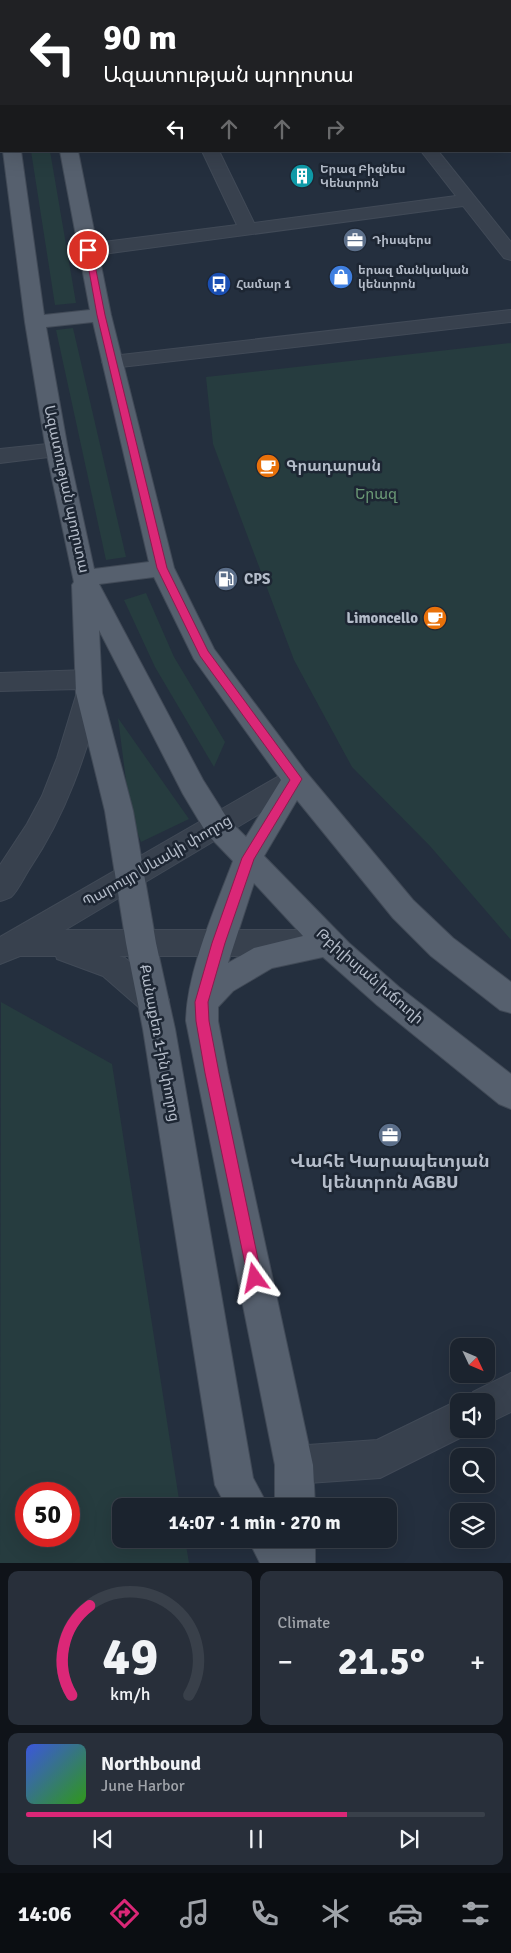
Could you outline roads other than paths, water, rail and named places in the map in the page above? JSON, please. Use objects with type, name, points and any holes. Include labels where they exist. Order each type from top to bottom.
[{"type":"main road","name":"Ազատության պողոտա","points":[[12,152],[35,322],[57,450],[84,578],[193,787],[217,826]]},
{"type":"main road","points":[[69,152],[101,315],[162,568],[203,653],[296,779],[403,909],[442,947],[511,1000]]},
{"type":"main road","points":[[35,322],[101,315]]},
{"type":"main road","points":[[84,578],[162,568]]},
{"type":"main road","name":"Քանաքեռ 1-ին փողոց","points":[[84,578],[88,686],[119,811],[141,943],[159,1029],[236,1485],[243,1498]]},
{"type":"main road","points":[[295,1498],[294,1465],[212,1073],[202,1021],[202,1002],[218,943],[248,858],[296,779]]},
{"type":"main road","name":"Թբիլիսյան խճուղի","points":[[217,826],[329,943],[388,996],[511,1094]]},
{"type":"main road","points":[[202,1002],[222,982],[265,956],[329,943]]},
{"type":"main road","points":[[273,1548],[282,1563]]},
{"type":"main road","points":[[295,1548],[295,1563]]},
{"type":"street","points":[[210,152],[248,229]]},
{"type":"street","points":[[430,152],[511,254]]},
{"type":"street","points":[[88,250],[469,200]]},
{"type":"street","points":[[112,362],[511,316]]},
{"type":"street","points":[[0,456],[57,450]]},
{"type":"street","points":[[0,682],[88,686],[72,759],[56,797],[35,837],[0,889]]},
{"type":"street","name":"Պարույր Սևակի փողոց","points":[[9,947],[296,779]]},
{"type":"street","name":"Պարույր Սևակի փողոց","points":[[9,947],[50,943],[329,943]]},
{"type":"street","name":"Պարույր Սևակի փողոց","points":[[50,943],[114,967],[153,1000]]},
{"type":"street","points":[[495,1400],[511,1392]]},
{"type":"street","points":[[294,1465],[380,1459],[450,1424]]},
{"type":"place","name":"Երազ Բիզնես Կենտրոն","points":[[302,176]]},
{"type":"place","name":"Դիսպերս","points":[[355,240]]},
{"type":"place","name":"երազ մանկական կենտրոն","points":[[341,277]]},
{"type":"place","name":"Համար 1","points":[[219,284]]},
{"type":"place","name":"Գրադարան","points":[[268,466]]},
{"type":"place","name":"CPS","points":[[226,579]]},
{"type":"place","name":"Limoncello","points":[[435,618]]},
{"type":"place","name":"Վահե Կարապետյան կենտրոն AGBU","points":[[390,1135]]},
{"type":"park label","name":"Երազ","points":[[376,494]]}]
